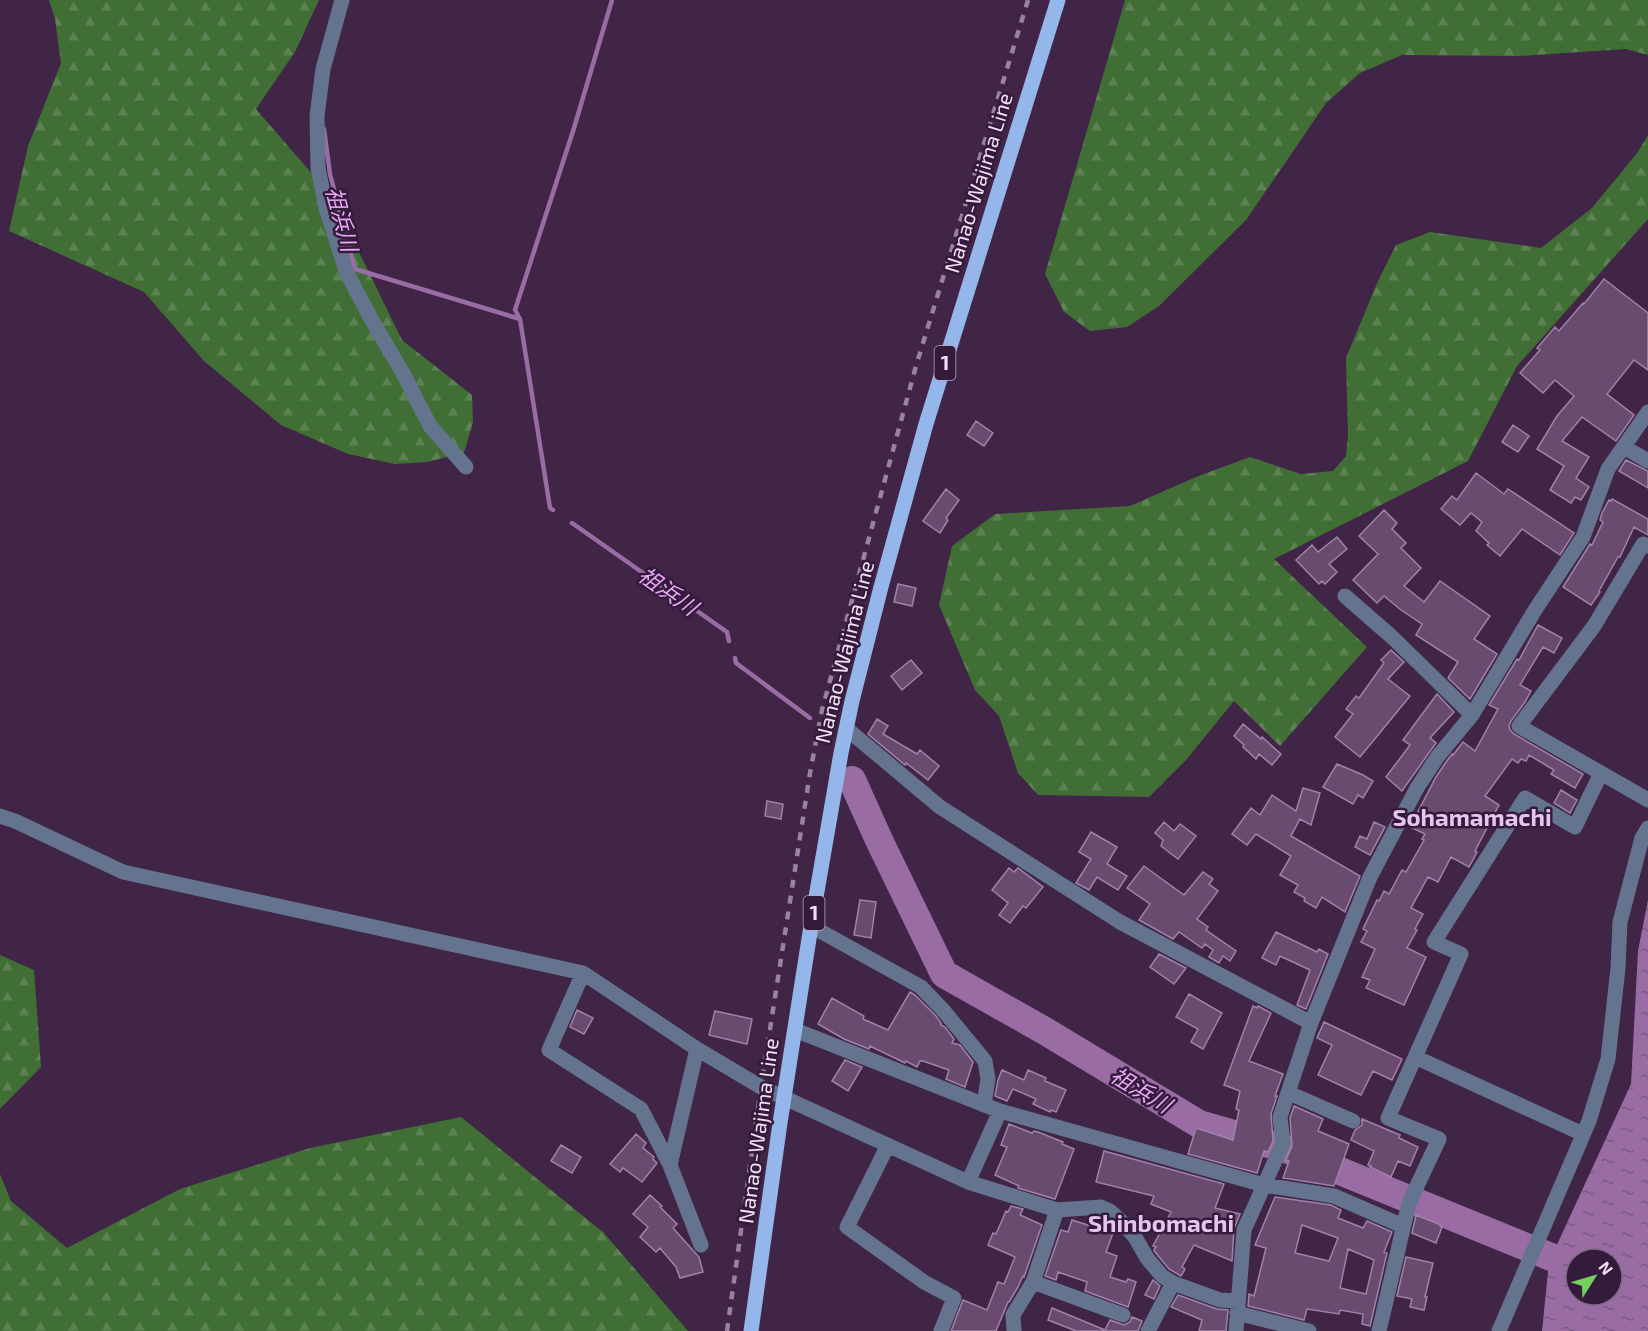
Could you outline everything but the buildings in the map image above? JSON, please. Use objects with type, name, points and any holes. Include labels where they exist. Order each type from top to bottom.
[{"type":"main road","name":"Nanao-Wajima Line","points":[[752,1331],[784,1097],[811,926],[856,683],[926,424],[1058,0]]},
{"type":"street","points":[[342,0],[323,69],[317,116],[318,168],[327,208],[346,271],[370,317],[404,375],[430,426],[466,467]]},
{"type":"street","points":[[1236,1331],[1244,1230],[1280,1148],[1280,1116],[1311,1023],[1370,877],[1417,788],[1438,756],[1472,715],[1535,610],[1583,537],[1608,469],[1648,411]]},
{"type":"street","points":[[1624,447],[1648,461]]},
{"type":"street","points":[[1648,546],[1643,544],[1594,626],[1519,726],[1648,800]]},
{"type":"street","points":[[1345,596],[1392,637],[1472,715]]},
{"type":"street","points":[[847,729],[940,807],[1120,922],[1311,1023]]},
{"type":"street","points":[[1379,1331],[1410,1198],[1439,1139],[1388,1118],[1461,954],[1434,942],[1525,798],[1575,827],[1600,773]]},
{"type":"street","points":[[0,816],[123,872],[583,973],[697,1049],[761,1087],[968,1182],[1057,1210],[1101,1207],[1110,1211],[1135,1237],[1147,1258],[1162,1276],[1173,1283],[1309,1331]]},
{"type":"street","points":[[1499,1331],[1589,1121],[1608,1059],[1618,968],[1620,922],[1642,838],[1648,828]]},
{"type":"street","points":[[811,926],[921,987],[944,1010],[985,1061],[988,1079],[984,1105]]},
{"type":"street","points":[[583,973],[549,1050],[641,1109],[670,1165],[701,1245]]},
{"type":"street","points":[[795,1030],[1000,1112],[1264,1185],[1334,1196],[1403,1226]]},
{"type":"street","points":[[670,1165],[697,1049]]},
{"type":"street","points":[[1415,1057],[1583,1134]]},
{"type":"street","points":[[1289,1094],[1353,1121]]},
{"type":"street","points":[[968,1182],[1000,1112]]},
{"type":"street","points":[[888,1145],[847,1227],[924,1282],[954,1298],[941,1331]]},
{"type":"street","points":[[1014,1331],[1013,1315],[1033,1282],[1057,1210]]},
{"type":"street","points":[[1033,1282],[1123,1315]]},
{"type":"street","points":[[1148,1331],[1173,1283]]},
{"type":"green space","points":[[49,0],[319,0],[295,52],[256,109],[332,197],[402,340],[472,395],[473,422],[464,453],[427,462],[395,464],[348,454],[281,425],[204,361],[144,292],[9,231],[28,146],[61,63],[55,19]]},
{"type":"green space","points":[[1125,0],[1648,0],[1648,55],[1626,49],[1519,56],[1402,55],[1360,73],[1326,103],[1246,220],[1159,306],[1127,327],[1090,331],[1064,312],[1045,274]]},
{"type":"green space","points":[[1648,135],[1648,219],[1517,366],[1468,461],[1274,559],[1367,647],[1280,746],[1234,701],[1186,760],[1149,797],[1038,795],[1018,773],[999,716],[975,690],[939,605],[952,546],[995,514],[1130,506],[1196,477],[1250,457],[1301,474],[1333,471],[1346,456],[1348,435],[1346,358],[1378,281],[1396,245],[1430,232],[1541,248],[1592,208],[1638,152]]},
{"type":"green space","points":[[0,955],[34,970],[41,1067],[0,1109]]},
{"type":"green space","points":[[461,1117],[604,1233],[688,1331],[0,1331],[0,1174],[11,1201],[67,1248],[180,1189],[310,1148]]},
{"type":"water","points":[[1648,900],[1648,1331],[1542,1331],[1549,1262],[1631,1084],[1638,951]]},
{"type":"waterway","name":"祖浜川","points":[[553,510],[550,508],[520,319],[515,310],[574,128],[612,0]]},
{"type":"waterway","name":"祖浜川","points":[[324,129],[330,174],[355,269],[520,319]]},
{"type":"waterway","name":"祖浜川","points":[[572,523],[727,632],[729,641]]},
{"type":"waterway","name":"祖浜川","points":[[735,658],[736,663],[810,718]]},
{"type":"waterway","name":"祖浜川","points":[[852,780],[944,974],[1045,1031],[1199,1124],[1286,1149],[1551,1257]]},
{"type":"railway","points":[[727,1331],[761,1087],[822,710],[916,366],[1028,0]]},
{"type":"district","name":"Sohamamachi","points":[[1472,818]]},
{"type":"district","name":"Shinbomachi","points":[[1161,1224]]}]
